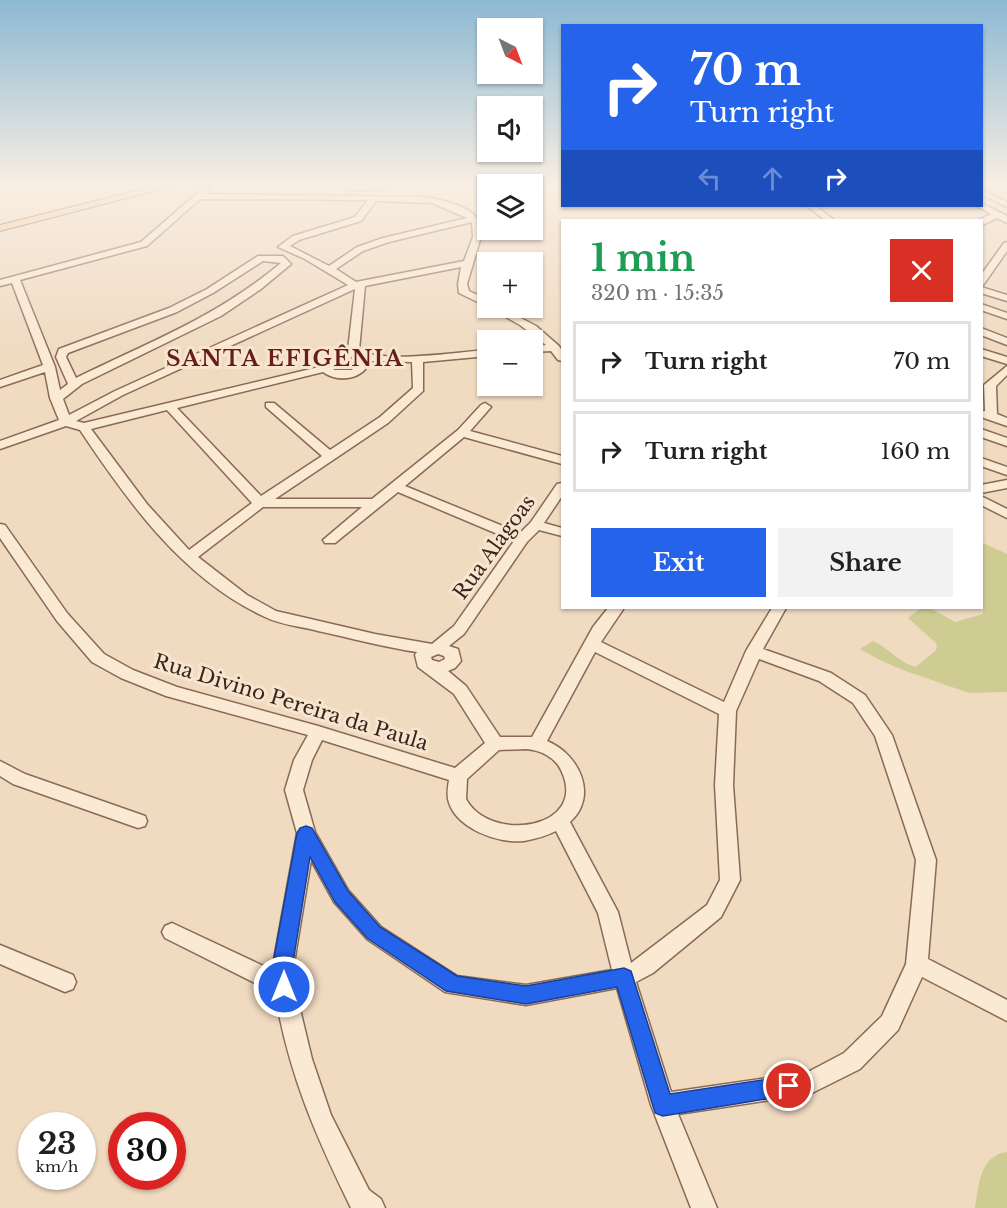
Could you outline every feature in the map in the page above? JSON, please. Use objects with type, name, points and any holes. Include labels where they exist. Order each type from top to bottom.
[{"type":"street","points":[[0,282],[146,242]]},
{"type":"street","points":[[289,242],[284,244],[283,247],[286,250],[308,257],[358,284]]},
{"type":"street","points":[[330,269],[360,249],[381,242]]},
{"type":"street","points":[[476,242],[466,263],[462,285],[464,292],[477,298]]},
{"type":"street","points":[[983,279],[1007,245]]},
{"type":"street","points":[[57,398],[122,360],[206,321],[256,290],[286,264],[283,260],[261,258],[210,291],[174,310],[63,351],[61,357],[74,386]]},
{"type":"street","points":[[0,446],[66,422],[118,393],[358,284],[466,263]]},
{"type":"street","points":[[15,279],[49,367],[66,422]]},
{"type":"street","points":[[354,351],[358,284]]},
{"type":"street","points":[[983,291],[1007,298]]},
{"type":"street","points":[[983,308],[1007,316]]},
{"type":"street","points":[[517,318],[524,321],[555,348],[561,357]]},
{"type":"street","points":[[983,332],[1007,342]]},
{"type":"street","points":[[543,349],[555,348]]},
{"type":"street","points":[[354,351],[365,358],[417,359],[477,354]]},
{"type":"street","points":[[66,422],[84,427],[170,407],[327,368],[354,351]]},
{"type":"street","points":[[983,353],[1007,361]]},
{"type":"street","points":[[327,368],[328,372],[349,375],[358,371],[364,364],[365,358]]},
{"type":"street","points":[[189,556],[260,503],[384,420],[419,389],[417,359]]},
{"type":"street","points":[[0,384],[49,367]]},
{"type":"street","points":[[1007,369],[990,385],[986,415],[1007,423]]},
{"type":"street","points":[[270,405],[329,456]]},
{"type":"street","points":[[170,407],[260,503],[374,503]]},
{"type":"street","points":[[330,540],[462,433],[484,407]]},
{"type":"street","points":[[84,427],[121,483],[189,556],[234,594],[273,615],[392,644],[431,657],[448,650],[453,658]]},
{"type":"street","points":[[462,433],[561,460]]},
{"type":"street","points":[[983,434],[1007,442]]},
{"type":"street","points":[[983,463],[1007,471]]},
{"type":"street","points":[[983,489],[1007,484]]},
{"type":"street","points":[[395,486],[522,539]]},
{"type":"street","name":"Rua Alagoas","points":[[495,744],[460,690],[431,657],[459,630],[522,539],[536,525],[561,488]]},
{"type":"street","points":[[983,501],[1007,514]]},
{"type":"street","points":[[536,525],[561,532]]},
{"type":"street","name":"Rua Divino Pereira da Paula","points":[[0,528],[62,617],[98,658],[127,674],[172,692],[318,732],[458,776]]},
{"type":"street","points":[[537,744],[601,627],[615,609]]},
{"type":"street","points":[[318,732],[303,760],[294,790],[306,833],[341,896],[374,933],[453,985],[526,995],[624,977],[646,966],[714,911],[730,880],[724,785],[728,711],[754,651],[778,609]]},
{"type":"street","name":"Rua Alagoas","points":[[459,630],[453,658],[460,690]]},
{"type":"street","points":[[592,644],[728,711]]},
{"type":"street","points":[[663,1106],[810,1083],[852,1060],[890,1023],[917,964],[926,860],[884,735],[859,699],[825,677],[754,651]]},
{"type":"street","points":[[495,744],[537,744],[562,757],[576,777],[575,801],[560,822],[532,834],[500,834],[473,821],[458,800],[458,776],[495,744]]},
{"type":"street","points":[[0,768],[19,779],[138,821]]},
{"type":"street","points":[[560,822],[608,912],[624,977],[663,1106],[704,1208]]},
{"type":"street","points":[[306,833],[282,969],[284,987],[294,1034],[318,1113],[360,1199],[372,1208]]},
{"type":"street","points":[[172,932],[284,987]]},
{"type":"street","points":[[0,954],[64,982]]},
{"type":"street","points":[[917,964],[1007,1011]]},
{"type":"shaded area","points":[[983,543],[1007,554],[1007,692],[969,693],[903,670],[860,649],[873,641],[904,662],[916,667],[936,650],[937,644],[908,618],[918,610],[932,609],[955,622],[983,614]]},
{"type":"shaded area","points":[[1007,1152],[1007,1208],[975,1208],[982,1173],[986,1165],[991,1159]]},
{"type":"district","name":"SANTA EFIGÊNIA","points":[[285,358]]},
{"type":"route","points":[[284,987],[282,969],[306,833],[341,896],[374,933],[453,985],[526,995],[624,977],[663,1106],[789,1086]]}]
